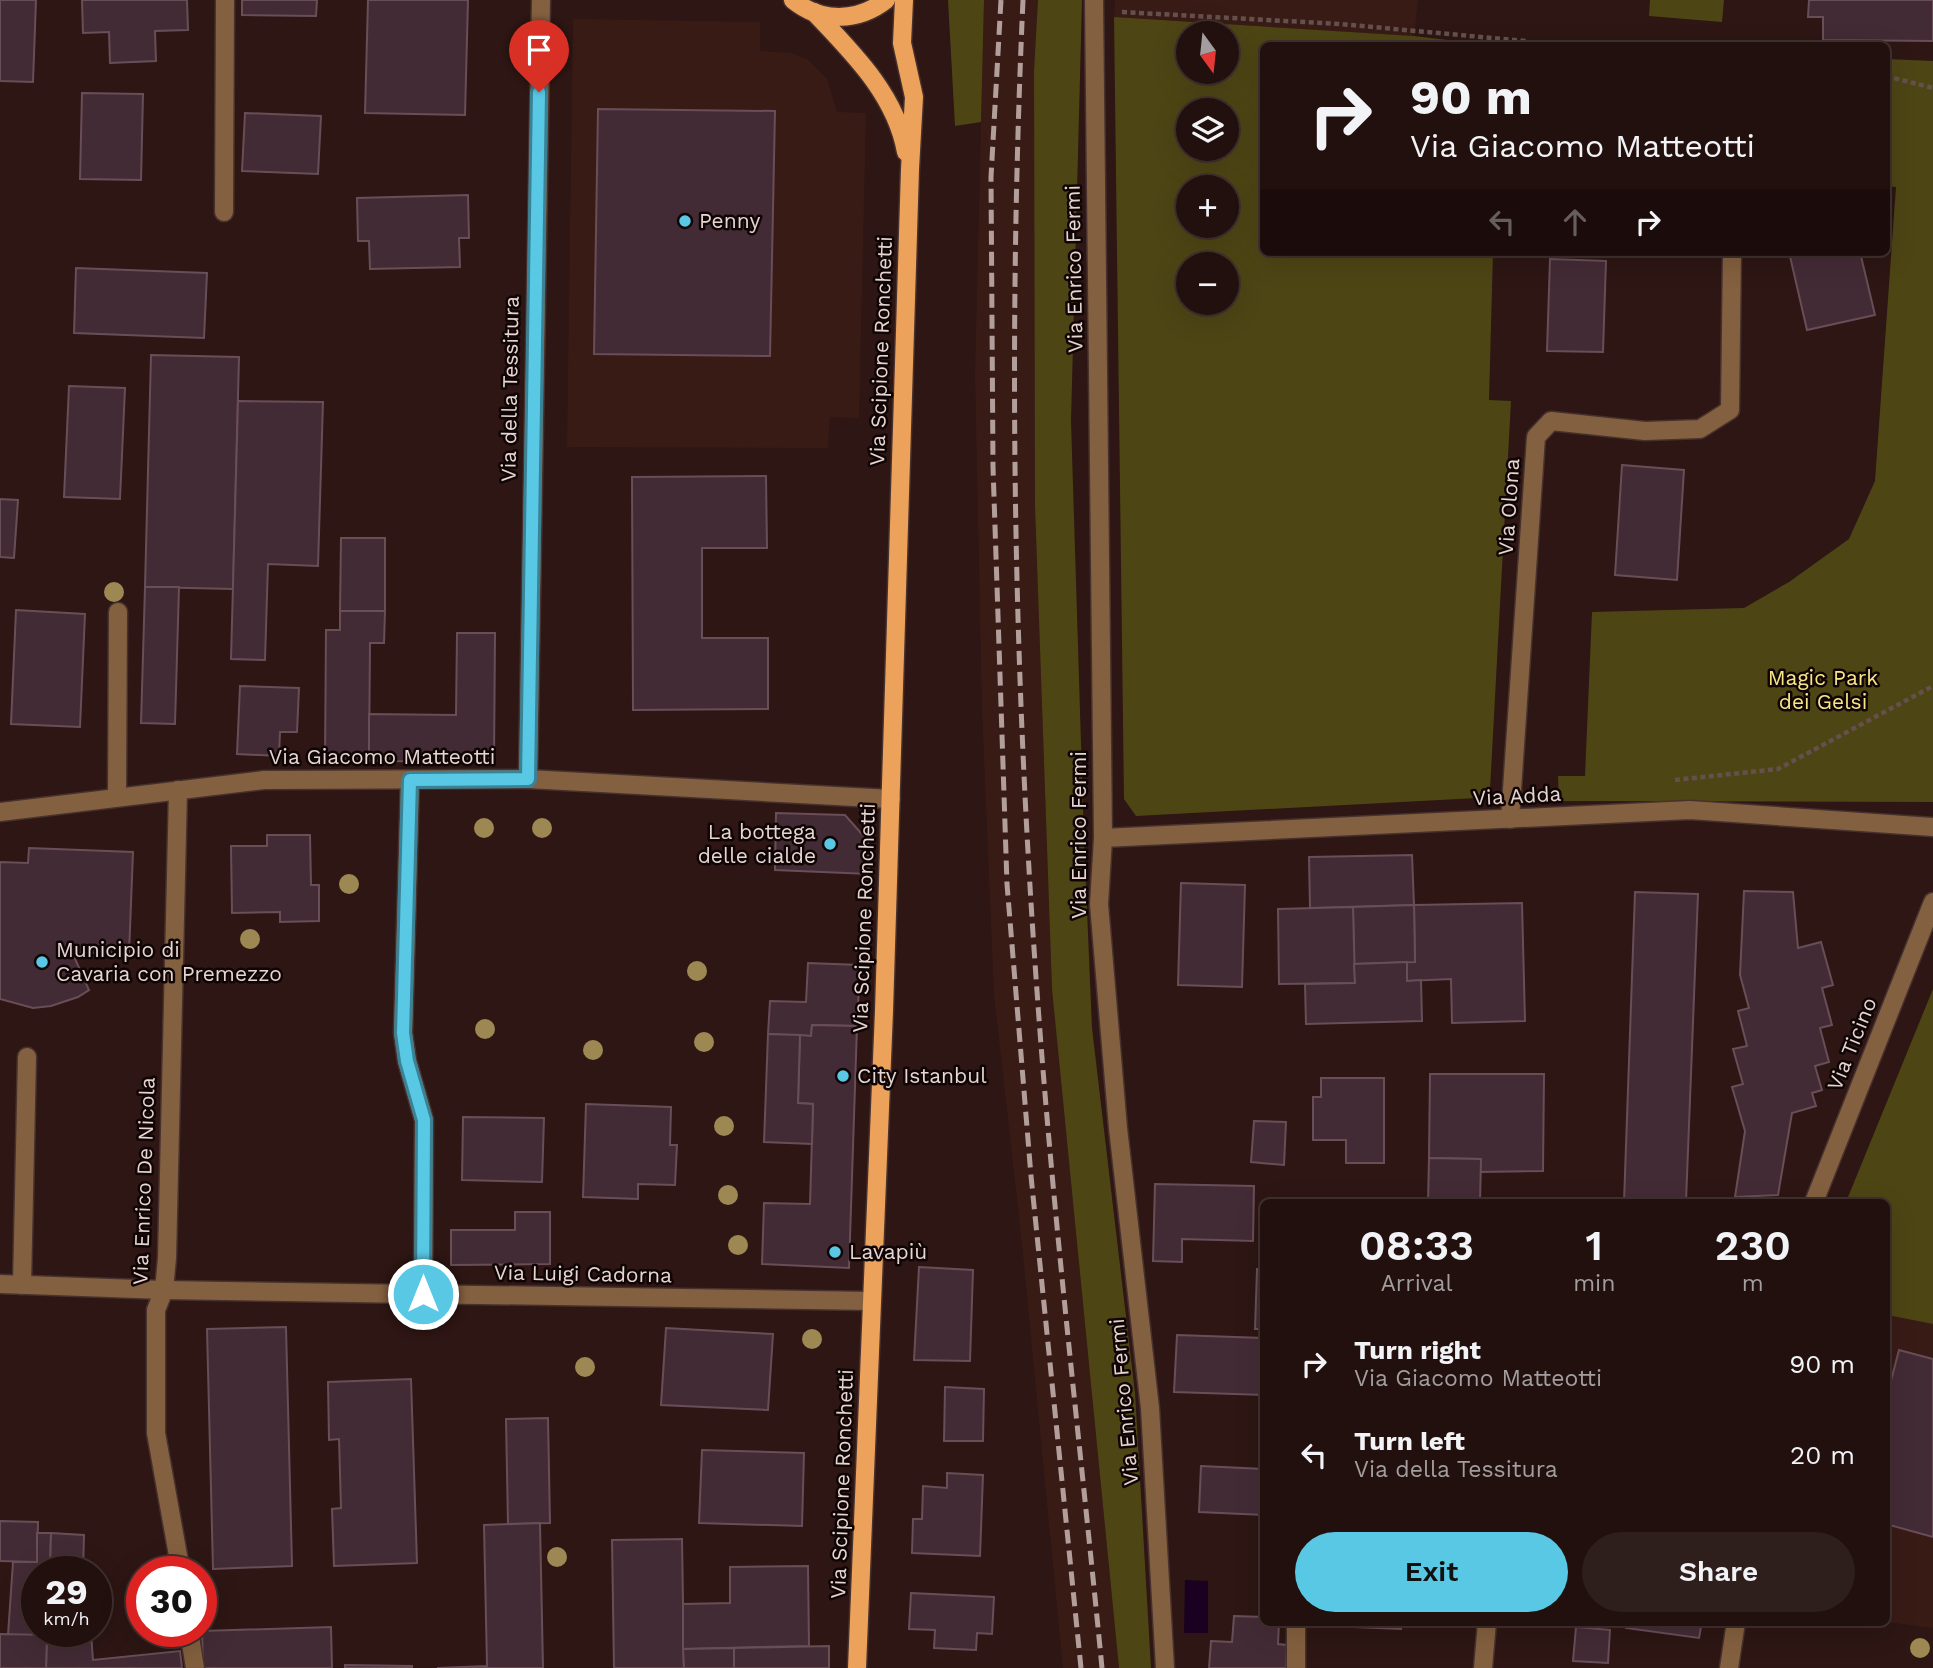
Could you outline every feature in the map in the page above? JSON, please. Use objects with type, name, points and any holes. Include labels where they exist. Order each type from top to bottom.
[{"type":"main road","points":[[793,0],[814,12],[831,17],[854,16],[886,0]]},
{"type":"main road","name":"Via Scipione Ronchetti","points":[[857,1668],[891,799],[914,97],[902,43],[904,0]]},
{"type":"main road","name":"Via Scipione Ronchetti","points":[[814,12],[851,51],[887,99],[900,126],[910,169]]},
{"type":"street","points":[[224,212],[225,0]]},
{"type":"street","name":"Via della Tessitura","points":[[528,779],[532,398],[541,0]]},
{"type":"street","name":"Via Enrico Fermi","points":[[1094,5],[1103,838],[1099,904],[1118,1128],[1150,1408],[1165,1668]]},
{"type":"street","name":"Via Olona","points":[[1510,819],[1536,438],[1551,421],[1645,431],[1700,429],[1730,410],[1732,256]]},
{"type":"street","points":[[117,797],[118,612]]},
{"type":"street","name":"Via Giacomo Matteotti","points":[[0,812],[264,780],[528,779],[891,799]]},
{"type":"street","points":[[410,780],[403,1033],[407,1061],[424,1120],[423,1294]]},
{"type":"street","name":"Via Enrico De Nicola","points":[[178,790],[164,1290],[156,1310],[156,1433],[178,1556]]},
{"type":"street","name":"Via Adda","points":[[1103,838],[1690,810],[1933,827]]},
{"type":"street","name":"Via Ticino","points":[[1815,1199],[1933,902]]},
{"type":"street","points":[[22,1285],[27,1057]]},
{"type":"street","name":"Via Luigi Cadorna","points":[[0,1284],[164,1290],[872,1301]]},
{"type":"street","points":[[1296,1626],[1296,1668]]},
{"type":"street","points":[[1483,1668],[1487,1626]]},
{"type":"street","points":[[1729,1668],[1735,1626]]},
{"type":"street","points":[[192,1647],[195,1668]]},
{"type":"path","points":[[1094,5],[1529,42]]},
{"type":"path","points":[[1890,77],[1933,88]]},
{"type":"path","points":[[1674,780],[1778,769],[1933,686]]},
{"type":"shaded area","points":[[984,0],[1038,0],[1034,71],[1035,506],[1052,989],[1119,1668],[1063,1668],[1022,1244],[994,994],[982,710],[975,374]]},
{"type":"shaded area","points":[[1115,0],[1418,0],[1414,36],[1239,25],[1239,21],[1114,17]]},
{"type":"shaded area","points":[[573,19],[760,22],[760,51],[792,53],[807,59],[827,79],[837,112],[866,113],[859,418],[830,417],[828,448],[567,447]]},
{"type":"shaded area","points":[[1890,1316],[1933,1324],[1933,1628],[1890,1622]]},
{"type":"shaded area","points":[[1185,1580],[1208,1581],[1208,1633],[1184,1633]]},
{"type":"green space","points":[[948,0],[984,0],[981,122],[955,126]]},
{"type":"green space","points":[[1038,0],[1082,0],[1071,421],[1084,840],[1092,1028],[1135,1393],[1151,1668],[1119,1668],[1052,989],[1035,506],[1034,71]]},
{"type":"green space","points":[[1650,0],[1724,0],[1722,22],[1649,16]]},
{"type":"green space","points":[[1114,17],[1177,21],[1176,84],[1239,84],[1239,25],[1414,36],[1465,42],[1260,42],[1260,256],[1493,256],[1489,400],[1511,401],[1490,790],[1477,798],[1136,816],[1124,799]]},
{"type":"green space","name":"Magic Park dei Gelsi","points":[[1890,59],[1933,61],[1933,802],[1559,801],[1558,776],[1585,776],[1592,612],[1744,608],[1789,582],[1849,539],[1875,481],[1896,187],[1890,186]]},
{"type":"green space","points":[[1933,989],[1933,1324],[1890,1316],[1890,1199],[1847,1199]]},
{"type":"building","points":[[0,0],[36,0],[33,82],[0,81]]},
{"type":"building","points":[[82,0],[187,0],[188,30],[155,31],[156,61],[110,63],[109,32],[83,33]]},
{"type":"building","points":[[242,0],[317,0],[316,16],[242,15]]},
{"type":"building","points":[[368,0],[468,0],[465,115],[365,113]]},
{"type":"building","points":[[1809,0],[1933,0],[1933,41],[1823,40],[1823,17],[1808,17]]},
{"type":"building","points":[[82,93],[143,94],[141,180],[80,179]]},
{"type":"building","name":"Penny","points":[[598,109],[775,111],[770,356],[594,354]]},
{"type":"building","points":[[245,113],[321,116],[318,174],[242,171]]},
{"type":"building","points":[[468,195],[469,238],[459,238],[460,267],[370,269],[369,241],[358,241],[357,198]]},
{"type":"building","points":[[1790,256],[1861,256],[1875,315],[1807,330]]},
{"type":"building","points":[[1550,259],[1606,261],[1603,352],[1547,351]]},
{"type":"building","points":[[76,268],[207,273],[204,338],[74,333]]},
{"type":"building","points":[[151,355],[239,357],[233,589],[145,587]]},
{"type":"building","points":[[69,386],[125,388],[120,499],[64,497]]},
{"type":"building","points":[[238,401],[323,402],[318,566],[268,564],[265,660],[231,659]]},
{"type":"building","points":[[1622,465],[1684,470],[1677,580],[1615,575]]},
{"type":"building","points":[[766,476],[767,548],[702,548],[702,638],[768,638],[768,709],[633,710],[632,477]]},
{"type":"building","points":[[0,499],[18,500],[14,558],[0,557]]},
{"type":"building","points":[[341,538],[385,538],[385,611],[340,611]]},
{"type":"building","points":[[145,587],[179,587],[175,724],[141,723]]},
{"type":"building","points":[[16,610],[85,614],[80,727],[11,724]]},
{"type":"building","points":[[340,611],[385,611],[384,643],[370,643],[369,761],[325,761],[326,630],[340,630]]},
{"type":"building","points":[[457,633],[495,633],[494,762],[369,761],[369,714],[456,715]]},
{"type":"building","points":[[240,686],[299,688],[297,732],[280,732],[279,756],[237,754]]},
{"type":"building","points":[[776,813],[845,815],[868,841],[869,874],[775,870]]},
{"type":"building","points":[[267,835],[310,835],[311,885],[319,885],[319,921],[280,922],[280,912],[232,913],[231,846],[267,846]]},
{"type":"building","points":[[29,848],[133,852],[129,954],[72,952],[89,990],[78,997],[51,1006],[33,1008],[0,999],[0,862],[28,863]]},
{"type":"building","points":[[1412,855],[1414,905],[1310,908],[1309,857]]},
{"type":"building","points":[[1181,883],[1245,885],[1242,987],[1178,985]]},
{"type":"building","points":[[1744,891],[1793,892],[1798,948],[1821,942],[1833,985],[1822,988],[1832,1025],[1820,1028],[1829,1062],[1815,1066],[1822,1090],[1812,1093],[1816,1106],[1792,1113],[1778,1195],[1735,1197],[1745,1131],[1732,1087],[1743,1084],[1733,1049],[1747,1046],[1738,1011],[1749,1008],[1740,975]]},
{"type":"building","points":[[1635,892],[1698,894],[1686,1199],[1624,1199]]},
{"type":"building","points":[[1522,903],[1525,1021],[1452,1023],[1451,979],[1407,981],[1407,962],[1415,962],[1414,905]]},
{"type":"building","points":[[1414,905],[1415,962],[1354,964],[1353,907]]},
{"type":"building","points":[[1353,907],[1355,983],[1279,984],[1278,909]]},
{"type":"building","points":[[1407,962],[1407,981],[1421,980],[1422,1021],[1306,1024],[1305,984],[1355,983],[1354,964]]},
{"type":"building","points":[[808,963],[860,965],[857,1026],[812,1025],[811,1036],[768,1034],[770,1001],[806,1002]]},
{"type":"building","points":[[812,1025],[857,1026],[849,1268],[762,1264],[764,1203],[810,1204],[813,1104],[798,1103],[800,1035],[811,1036]]},
{"type":"building","points":[[768,1034],[800,1035],[798,1103],[813,1104],[812,1144],[764,1142]]},
{"type":"building","points":[[1430,1074],[1544,1074],[1543,1171],[1480,1172],[1481,1159],[1429,1158]]},
{"type":"building","points":[[1321,1078],[1384,1078],[1384,1163],[1346,1163],[1346,1140],[1313,1140],[1313,1097],[1321,1097]]},
{"type":"building","points":[[586,1104],[671,1107],[670,1145],[677,1145],[675,1185],[638,1184],[638,1199],[583,1197]]},
{"type":"building","points":[[463,1117],[544,1118],[542,1182],[462,1180]]},
{"type":"building","points":[[1254,1121],[1286,1122],[1284,1165],[1251,1162]]},
{"type":"building","points":[[1429,1158],[1481,1159],[1480,1199],[1428,1199]]},
{"type":"building","points":[[1155,1184],[1254,1186],[1253,1241],[1182,1239],[1182,1262],[1153,1261]]},
{"type":"building","points":[[515,1212],[550,1212],[550,1264],[451,1265],[451,1230],[515,1230]]},
{"type":"building","points":[[919,1267],[973,1270],[970,1361],[914,1360]]},
{"type":"building","points":[[1257,1269],[1260,1269],[1260,1329],[1255,1329]]},
{"type":"building","points":[[286,1327],[292,1566],[217,1569],[217,1556],[213,1556],[207,1329]]},
{"type":"building","points":[[666,1328],[773,1334],[768,1410],[661,1405]]},
{"type":"building","points":[[1177,1335],[1260,1338],[1260,1395],[1174,1392]]},
{"type":"building","points":[[1899,1350],[1933,1359],[1933,1537],[1890,1525],[1890,1385]]},
{"type":"building","points":[[411,1379],[417,1563],[334,1566],[332,1509],[341,1508],[339,1439],[329,1440],[328,1382]]},
{"type":"building","points":[[945,1387],[984,1389],[983,1441],[944,1441]]},
{"type":"building","points":[[548,1418],[550,1523],[508,1524],[506,1419]]},
{"type":"building","points":[[702,1450],[804,1453],[802,1526],[699,1523]]},
{"type":"building","points":[[1201,1466],[1260,1469],[1260,1515],[1199,1512]]},
{"type":"building","points":[[947,1473],[983,1475],[980,1556],[912,1553],[913,1519],[922,1519],[923,1486],[947,1488]]},
{"type":"building","points":[[0,1521],[38,1522],[37,1556],[21,1556],[21,1562],[0,1561]]},
{"type":"building","points":[[540,1523],[543,1668],[437,1668],[487,1666],[484,1525]]},
{"type":"building","points":[[37,1533],[51,1533],[50,1556],[37,1556]]},
{"type":"building","points":[[51,1533],[84,1535],[83,1556],[50,1556]]},
{"type":"building","points":[[682,1539],[684,1668],[614,1668],[612,1540]]},
{"type":"building","points":[[13,1562],[21,1562],[21,1635],[8,1635]]},
{"type":"building","points":[[808,1566],[809,1646],[683,1649],[683,1604],[730,1603],[730,1567]]},
{"type":"building","points":[[911,1593],[994,1597],[992,1634],[977,1633],[976,1650],[934,1648],[935,1630],[909,1629]]},
{"type":"building","points":[[1234,1616],[1260,1617],[1260,1626],[1279,1626],[1278,1644],[1287,1645],[1286,1668],[1209,1668],[1211,1641],[1232,1642]]},
{"type":"building","points":[[1354,1626],[1401,1626],[1401,1629]]},
{"type":"building","points":[[1626,1626],[1701,1626],[1699,1638]]},
{"type":"building","points":[[331,1627],[332,1668],[203,1668],[202,1647],[217,1647],[217,1631]]},
{"type":"building","points":[[1576,1627],[1610,1630],[1608,1663],[1573,1661]]},
{"type":"building","points":[[0,1634],[21,1634],[21,1647],[47,1647],[46,1668],[0,1668]]},
{"type":"building","points":[[829,1646],[829,1668],[734,1668],[734,1648]]},
{"type":"building","points":[[47,1647],[92,1647],[93,1660],[180,1651],[182,1668],[46,1668]]},
{"type":"building","points":[[734,1648],[734,1668],[684,1668],[683,1649]]},
{"type":"building","points":[[345,1665],[412,1666],[412,1668],[345,1668]]},
{"type":"railway","points":[[1001,0],[991,177],[993,467],[1007,884],[1031,1176],[1081,1668]]},
{"type":"railway","points":[[1023,0],[1015,247],[1015,496],[1023,744],[1043,1076],[1102,1668]]},
{"type":"place","name":"Penny","points":[[685,221]]},
{"type":"place","name":"La bottega delle cialde","points":[[830,844]]},
{"type":"place","name":"Municipio di Cavaria con Premezzo","points":[[42,962]]},
{"type":"place","name":"City Istanbul","points":[[843,1076]]},
{"type":"place","name":"Lavapiù","points":[[835,1252]]},
{"type":"route","points":[[423,1294],[425,1131],[421,1107],[410,1075],[403,1033],[410,780],[528,779],[532,398],[539,92]]}]
